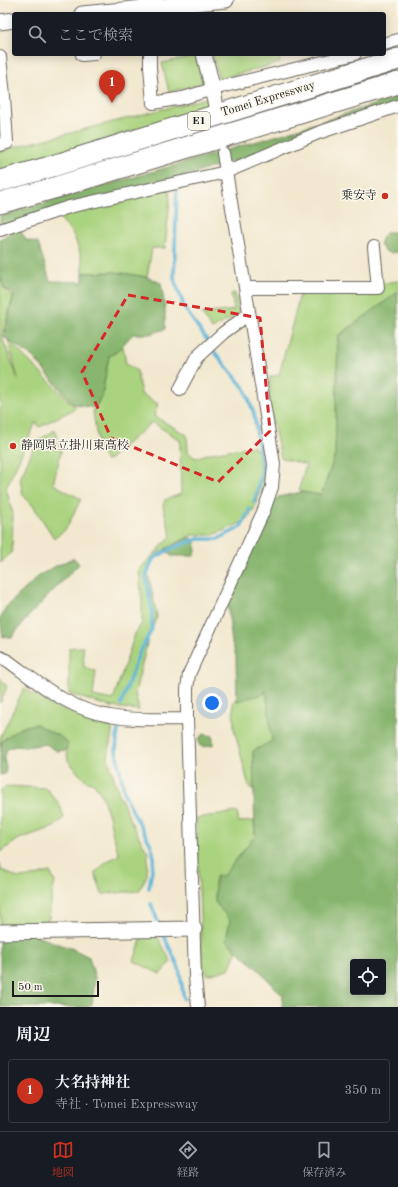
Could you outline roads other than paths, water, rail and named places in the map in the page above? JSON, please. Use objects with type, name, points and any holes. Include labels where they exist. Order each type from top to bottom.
[{"type":"highway","name":"Tomei Expressway","points":[[0,181],[398,59]]},
{"type":"highway","name":"Tomei Expressway","points":[[0,203],[54,188],[398,83]]},
{"type":"highway","points":[[0,206],[54,188]]},
{"type":"street","points":[[127,12],[172,10],[226,0]]},
{"type":"street","points":[[0,22],[12,20]]},
{"type":"street","points":[[386,43],[398,40]]},
{"type":"street","points":[[150,56],[154,103],[183,98],[214,96],[348,56]]},
{"type":"street","points":[[204,56],[214,96]]},
{"type":"street","points":[[0,57],[2,97],[7,143],[0,145]]},
{"type":"street","points":[[0,230],[69,207],[226,172],[318,133],[398,106]]},
{"type":"street","points":[[198,1007],[195,977],[187,719],[187,689],[189,674],[264,510],[272,487],[274,464],[223,153]]},
{"type":"street","points":[[245,288],[378,288],[374,247]]},
{"type":"street","points":[[180,388],[197,357],[223,333],[249,314]]},
{"type":"street","points":[[0,657],[8,661],[58,697],[87,710],[110,716],[187,719]]},
{"type":"street","points":[[0,932],[194,929]]},
{"type":"waterway","points":[[177,187],[174,279],[185,309],[207,340]]},
{"type":"waterway","points":[[213,350],[245,389],[254,414],[262,470],[254,502]]},
{"type":"waterway","points":[[121,704],[138,656],[152,629],[152,611],[146,576],[153,559],[172,548],[198,539],[218,539],[241,527],[250,509]]},
{"type":"waterway","points":[[118,729],[116,750],[125,795],[151,845],[154,857],[149,888]]},
{"type":"waterway","points":[[151,904],[160,927]]},
{"type":"waterway","points":[[163,934],[179,968],[184,999]]},
{"type":"place","name":"大名持神社","points":[[112,103]]},
{"type":"place","name":"乗安寺","points":[[385,196]]},
{"type":"place","name":"静岡県立掛川東高校","points":[[13,446]]}]
